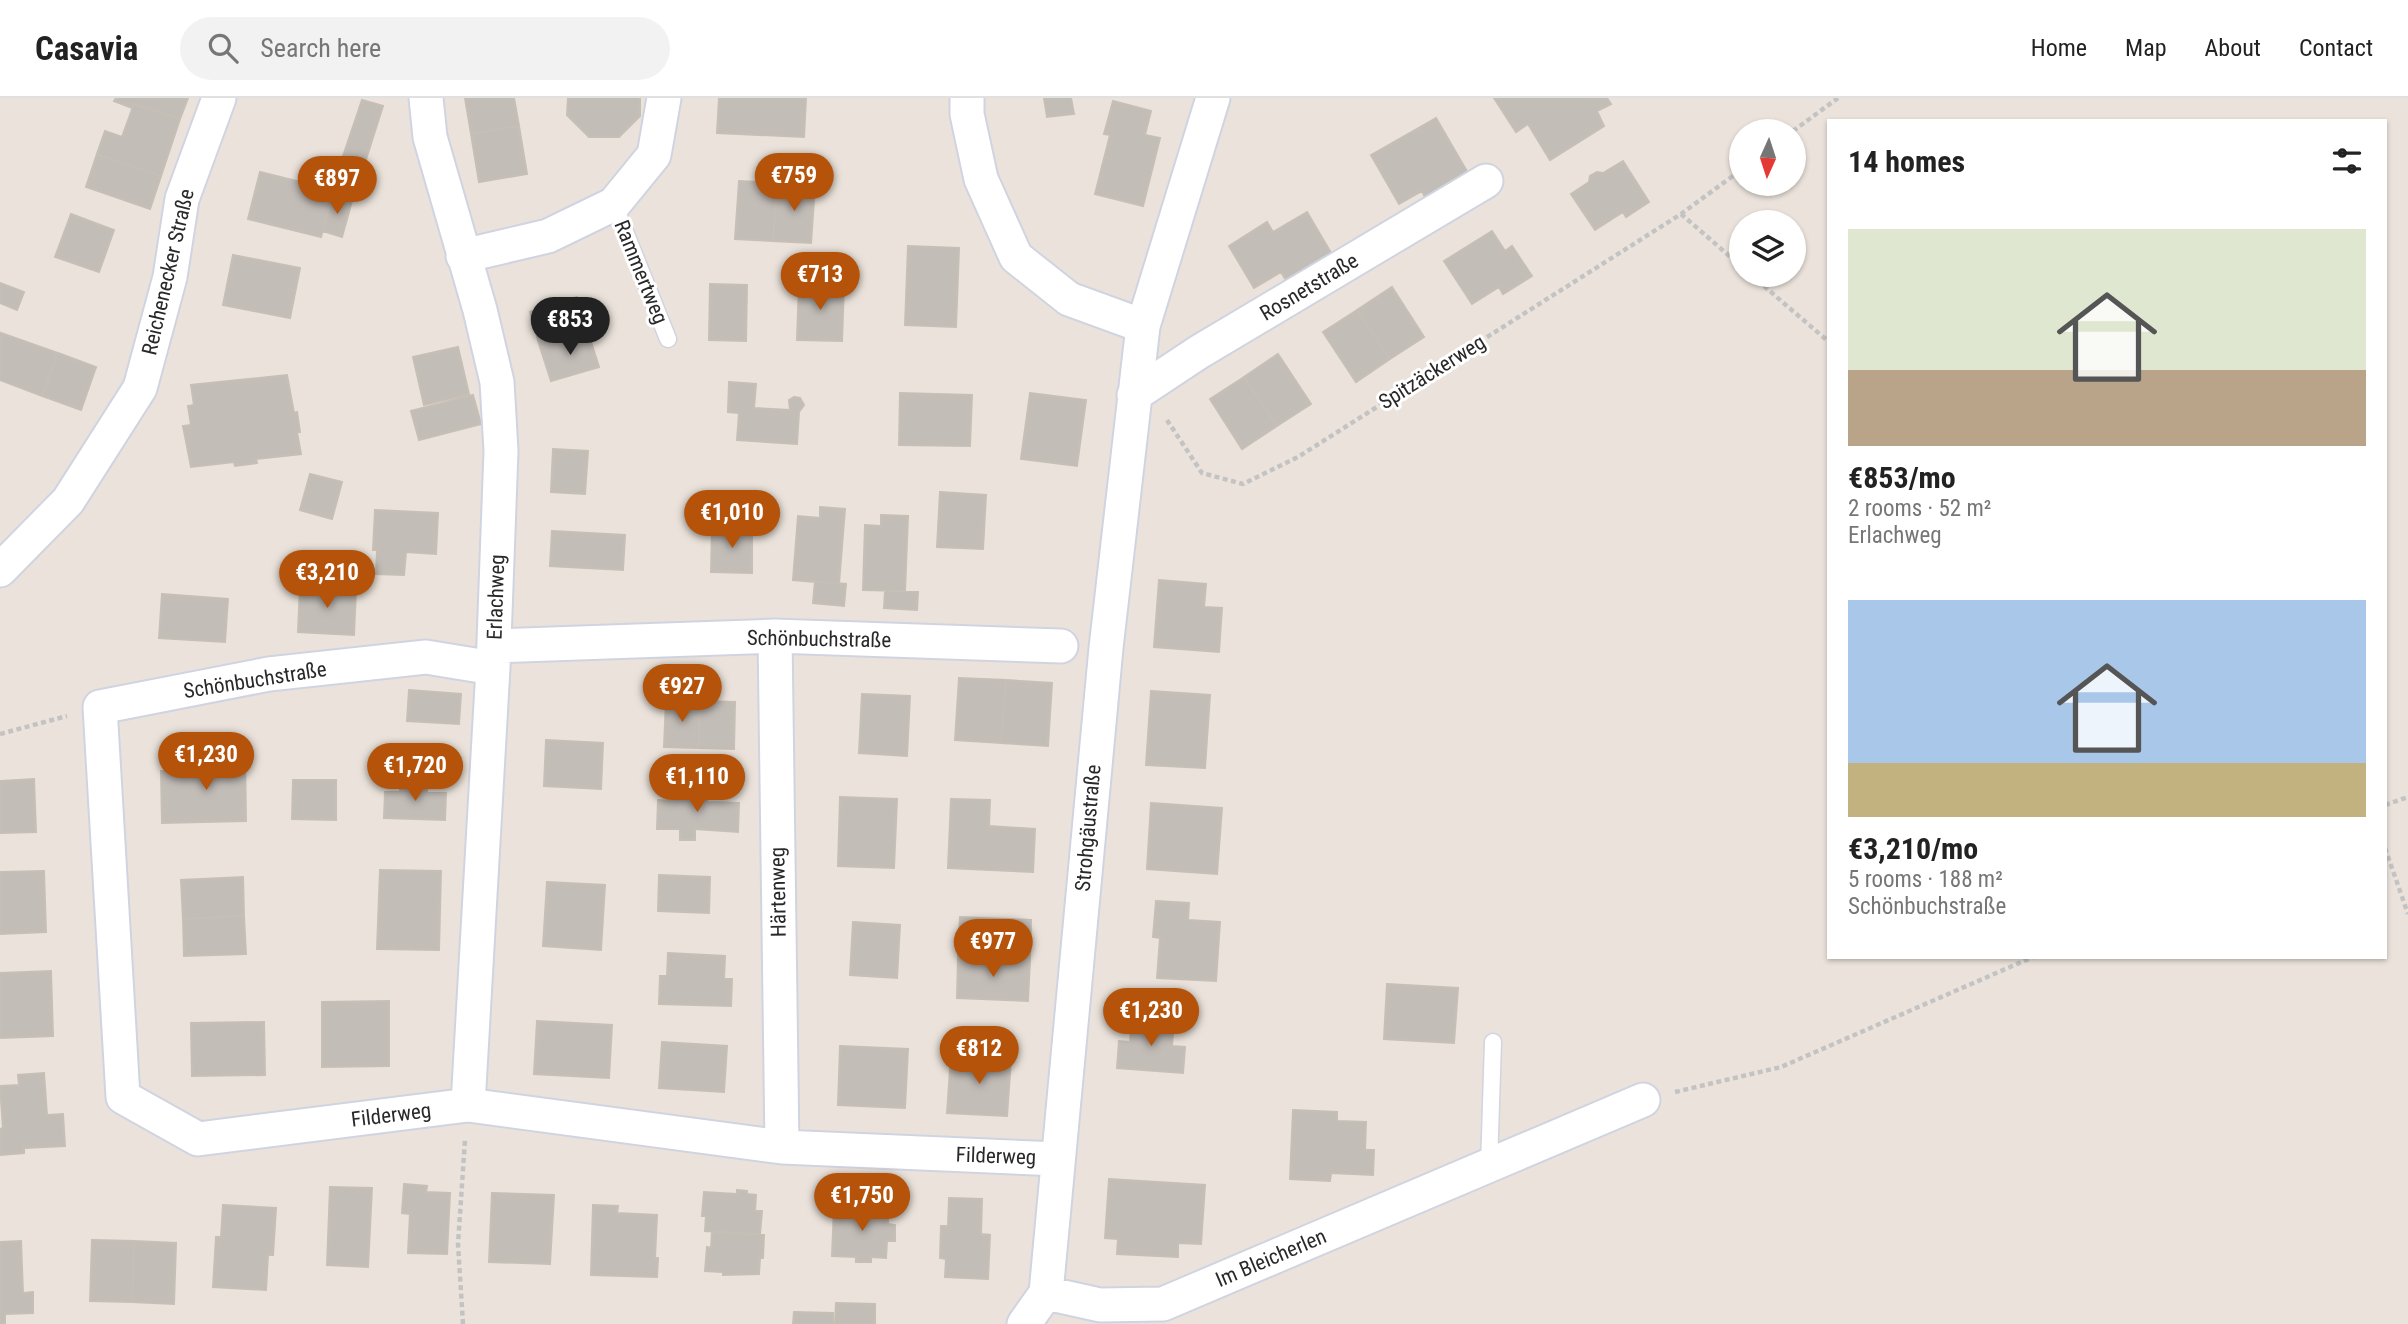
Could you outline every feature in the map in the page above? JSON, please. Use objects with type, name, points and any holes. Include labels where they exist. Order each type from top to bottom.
[{"type":"street","name":"Reichenecker Straße","points":[[0,570],[68,501],[140,388],[170,277],[182,199],[219,98]]},
{"type":"street","name":"Erlachweg","points":[[426,98],[430,137],[480,310],[497,382],[501,451],[494,657],[468,1105]]},
{"type":"street","name":"Rammertweg","points":[[463,256],[548,236],[614,204],[654,155],[664,98]]},
{"type":"street","points":[[967,98],[967,114],[981,179],[1016,257],[1069,299],[1143,326],[1213,98]]},
{"type":"street","name":"Rosnetstraße","points":[[1134,396],[1199,352],[1486,181]]},
{"type":"street","name":"Strohgäustraße","points":[[1046,1293],[1105,648],[1143,326]]},
{"type":"street","name":"Schönbuchstraße","points":[[100,707],[269,674],[426,657],[494,657],[775,636],[1061,646]]},
{"type":"street","name":"Härtenweg","points":[[775,636],[782,1147]]},
{"type":"street","name":"Filderweg","points":[[100,707],[124,1097],[198,1139],[468,1105],[782,1147],[1057,1159]]},
{"type":"street","name":"Im Bleicherlen","points":[[1046,1293],[1100,1305],[1163,1304],[1643,1100]]},
{"type":"street","points":[[1024,1324],[1046,1293]]},
{"type":"lane","name":"Rammertweg","points":[[614,204],[668,339]]},
{"type":"lane","points":[[1489,1166],[1493,1042]]},
{"type":"path","points":[[1806,121],[1838,98]]},
{"type":"path","name":"Spitzäckerweg","points":[[1134,396],[1159,408],[1202,473],[1243,484],[1298,457],[1681,214],[1729,179]]},
{"type":"path","points":[[1681,214],[1729,256]]},
{"type":"path","points":[[1765,287],[1827,340]]},
{"type":"path","points":[[0,734],[100,707]]},
{"type":"path","points":[[2387,804],[2408,797]]},
{"type":"path","points":[[2387,854],[2408,914]]},
{"type":"path","points":[[1643,1100],[1782,1067],[2028,959]]},
{"type":"path","points":[[463,1324],[458,1244],[468,1105]]},
{"type":"building","points":[[116,98],[188,98],[180,119],[134,104],[132,108],[114,101]]},
{"type":"building","points":[[465,98],[514,98],[519,126],[471,134]]},
{"type":"building","points":[[568,98],[640,98],[640,116],[619,137],[589,137],[567,115]]},
{"type":"building","points":[[719,98],[806,98],[804,137],[717,133]]},
{"type":"building","points":[[1044,98],[1071,98],[1074,114],[1047,117]]},
{"type":"building","points":[[1494,98],[1607,98],[1611,104],[1597,111],[1604,126],[1550,160],[1528,124],[1516,132]]},
{"type":"building","points":[[362,100],[383,106],[362,172],[340,165]]},
{"type":"building","points":[[1113,101],[1151,111],[1145,135],[1160,138],[1143,206],[1095,194],[1110,135],[1104,134]]},
{"type":"building","points":[[134,104],[180,119],[161,176],[97,154],[105,131],[122,137]]},
{"type":"building","points":[[1436,118],[1468,173],[1425,197],[1422,191],[1399,204],[1371,155]]},
{"type":"building","points":[[519,126],[527,174],[479,182],[471,134]]},
{"type":"building","points":[[97,154],[161,176],[150,209],[86,187]]},
{"type":"building","points":[[1623,161],[1649,202],[1626,217],[1623,212],[1595,230],[1571,194],[1589,182],[1590,176],[1597,172],[1603,173]]},
{"type":"building","points":[[260,172],[333,190],[321,237],[248,219]]},
{"type":"building","points":[[739,181],[777,183],[773,241],[735,239]]},
{"type":"building","points":[[777,183],[815,186],[811,243],[773,241]]},
{"type":"building","points":[[332,195],[352,201],[342,237],[323,231]]},
{"type":"building","points":[[1307,212],[1331,253],[1286,280],[1281,272],[1254,288],[1229,246],[1267,222],[1273,232]]},
{"type":"building","points":[[71,214],[114,230],[99,272],[55,257]]},
{"type":"building","points":[[1492,231],[1505,251],[1512,246],[1532,276],[1503,294],[1499,287],[1472,304],[1444,261]]},
{"type":"building","points":[[908,246],[959,248],[956,327],[905,325]]},
{"type":"building","points":[[233,255],[300,268],[290,318],[223,305]]},
{"type":"building","points":[[0,283],[24,292],[17,310],[0,303]]},
{"type":"building","points":[[799,283],[844,285],[842,341],[797,340]]},
{"type":"building","points":[[710,284],[747,285],[746,341],[709,340]]},
{"type":"building","points":[[1392,287],[1424,337],[1390,359],[1357,310]]},
{"type":"building","points":[[577,297],[588,332],[540,347],[530,312]]},
{"type":"building","points":[[1357,310],[1390,359],[1356,382],[1323,332]]},
{"type":"building","points":[[588,332],[599,367],[551,381],[540,347]]},
{"type":"building","points":[[1,333],[58,353],[42,396],[0,380]]},
{"type":"building","points":[[458,347],[469,394],[424,405],[413,357]]},
{"type":"building","points":[[58,353],[96,367],[81,410],[42,396]]},
{"type":"building","points":[[1278,354],[1311,404],[1277,426],[1244,377]]},
{"type":"building","points":[[287,375],[294,413],[297,412],[301,454],[256,459],[257,463],[235,466],[234,462],[191,467],[183,426],[191,425],[188,406],[194,405],[191,385]]},
{"type":"building","points":[[1244,377],[1277,426],[1242,449],[1210,399]]},
{"type":"building","points":[[729,382],[756,384],[754,408],[790,410],[789,400],[800,398],[804,405],[799,412],[797,444],[737,440],[739,413],[728,412]]},
{"type":"building","points":[[900,393],[972,395],[970,446],[899,445]]},
{"type":"building","points":[[1030,393],[1086,400],[1077,466],[1021,459]]},
{"type":"building","points":[[473,395],[481,424],[419,440],[411,411]]},
{"type":"building","points":[[553,449],[588,451],[585,494],[551,492]]},
{"type":"building","points":[[310,474],[342,482],[332,519],[300,510]]},
{"type":"building","points":[[940,492],[986,495],[983,549],[937,547]]},
{"type":"building","points":[[820,507],[845,509],[839,584],[793,580],[798,516],[820,518]]},
{"type":"building","points":[[375,510],[438,513],[436,554],[406,552],[404,575],[376,574],[377,550],[373,550]]},
{"type":"building","points":[[881,515],[908,516],[905,591],[863,590],[865,525],[881,526]]},
{"type":"building","points":[[712,528],[752,528],[752,573],[711,572]]},
{"type":"building","points":[[552,531],[625,535],[623,570],[550,566]]},
{"type":"building","points":[[1159,580],[1206,584],[1204,607],[1222,608],[1219,652],[1154,647]]},
{"type":"building","points":[[322,581],[336,581],[335,588],[356,589],[354,635],[298,632],[300,586],[321,587]]},
{"type":"building","points":[[815,581],[846,584],[844,606],[813,603]]},
{"type":"building","points":[[885,591],[918,592],[917,610],[884,608]]},
{"type":"building","points":[[162,594],[228,599],[225,642],[159,638]]},
{"type":"building","points":[[959,678],[1006,680],[1001,743],[955,740]]},
{"type":"building","points":[[1006,680],[1052,683],[1048,746],[1001,743]]},
{"type":"building","points":[[409,690],[461,694],[459,724],[407,721]]},
{"type":"building","points":[[1151,691],[1210,695],[1205,768],[1146,765]]},
{"type":"building","points":[[862,694],[910,696],[907,756],[859,753]]},
{"type":"building","points":[[666,700],[700,701],[699,748],[664,747]]},
{"type":"building","points":[[700,701],[735,702],[734,749],[699,748]]},
{"type":"building","points":[[546,740],[603,743],[601,789],[544,786]]},
{"type":"building","points":[[245,754],[246,821],[162,823],[161,771],[211,770],[211,755]]},
{"type":"building","points":[[34,779],[36,832],[0,833],[0,781]]},
{"type":"building","points":[[293,780],[336,780],[336,820],[292,819]]},
{"type":"building","points":[[400,780],[427,781],[427,793],[446,793],[445,820],[384,818],[385,792],[400,792]]},
{"type":"building","points":[[677,790],[708,791],[707,802],[739,803],[738,832],[695,829],[695,840],[680,840],[680,829],[657,829],[658,800],[677,801]]},
{"type":"building","points":[[840,797],[897,799],[894,868],[838,866]]},
{"type":"building","points":[[951,799],[990,800],[989,826],[1035,829],[1033,872],[948,868]]},
{"type":"building","points":[[1151,803],[1222,808],[1217,874],[1147,869]]},
{"type":"building","points":[[380,870],[441,871],[439,950],[377,949]]},
{"type":"building","points":[[44,871],[46,932],[0,934],[0,872]]},
{"type":"building","points":[[659,875],[710,877],[709,913],[658,911]]},
{"type":"building","points":[[243,877],[244,916],[183,919],[181,880]]},
{"type":"building","points":[[547,882],[605,885],[601,950],[543,946]]},
{"type":"building","points":[[1156,901],[1189,903],[1188,920],[1220,922],[1216,981],[1157,978],[1160,938],[1153,937]]},
{"type":"building","points":[[244,916],[246,954],[184,956],[183,919]]},
{"type":"building","points":[[960,917],[1031,920],[1030,960],[958,957]]},
{"type":"building","points":[[853,922],[900,925],[897,978],[850,975]]},
{"type":"building","points":[[668,953],[725,956],[724,979],[732,979],[731,1006],[659,1004],[660,976],[667,976]]},
{"type":"building","points":[[958,957],[1030,960],[1028,1001],[957,998]]},
{"type":"building","points":[[51,971],[53,1036],[0,1038],[0,973]]},
{"type":"building","points":[[1387,984],[1458,988],[1454,1043],[1384,1039]]},
{"type":"building","points":[[389,1001],[389,1066],[322,1067],[322,1002]]},
{"type":"building","points":[[1132,1019],[1174,1023],[1172,1046],[1185,1047],[1183,1073],[1117,1068],[1119,1041],[1130,1042]]},
{"type":"building","points":[[537,1021],[612,1025],[609,1078],[534,1074]]},
{"type":"building","points":[[264,1022],[265,1075],[192,1076],[191,1023]]},
{"type":"building","points":[[662,1042],[727,1046],[724,1092],[659,1088]]},
{"type":"building","points":[[840,1046],[908,1049],[905,1108],[838,1105]]},
{"type":"building","points":[[951,1055],[1011,1059],[1007,1116],[947,1113]]},
{"type":"building","points":[[44,1073],[47,1115],[63,1114],[65,1146],[24,1148],[24,1153],[0,1155],[0,1129],[3,1128],[0,1086],[19,1085],[18,1075]]},
{"type":"building","points":[[1293,1110],[1337,1112],[1337,1121],[1366,1122],[1365,1150],[1374,1150],[1373,1175],[1331,1173],[1330,1181],[1290,1179]]},
{"type":"building","points":[[1109,1179],[1205,1185],[1201,1244],[1178,1243],[1178,1257],[1117,1254],[1118,1239],[1105,1238]]},
{"type":"building","points":[[404,1184],[427,1186],[426,1192],[450,1193],[447,1254],[408,1253],[410,1214],[402,1213]]},
{"type":"building","points":[[330,1187],[372,1188],[368,1267],[327,1265]]},
{"type":"building","points":[[737,1190],[756,1195],[755,1211],[762,1211],[760,1234],[705,1231],[706,1216],[702,1216],[704,1192],[737,1194]]},
{"type":"building","points":[[492,1193],[554,1195],[550,1264],[489,1262]]},
{"type":"building","points":[[949,1198],[982,1199],[981,1234],[990,1235],[988,1279],[945,1277],[946,1259],[940,1258],[941,1226],[948,1226]]},
{"type":"building","points":[[871,1203],[885,1203],[888,1224],[895,1225],[895,1241],[887,1241],[886,1258],[871,1257],[871,1262],[856,1262],[856,1257],[832,1256],[834,1207],[871,1209]]},
{"type":"building","points":[[223,1205],[276,1208],[273,1255],[268,1255],[266,1290],[213,1287],[216,1237],[221,1237]]},
{"type":"building","points":[[593,1205],[618,1206],[617,1213],[657,1215],[657,1277],[591,1275]]},
{"type":"building","points":[[712,1232],[764,1235],[759,1274],[723,1275],[723,1272],[705,1271],[707,1247],[711,1248]]},
{"type":"building","points":[[92,1240],[134,1241],[132,1302],[90,1301]]},
{"type":"building","points":[[21,1241],[23,1293],[33,1292],[33,1313],[5,1314],[5,1323],[0,1323],[0,1242]]},
{"type":"building","points":[[134,1241],[176,1243],[174,1304],[132,1302]]},
{"type":"building","points":[[836,1303],[875,1304],[875,1324],[835,1324]]},
{"type":"building","points":[[794,1312],[833,1313],[833,1324],[793,1324]]}]
